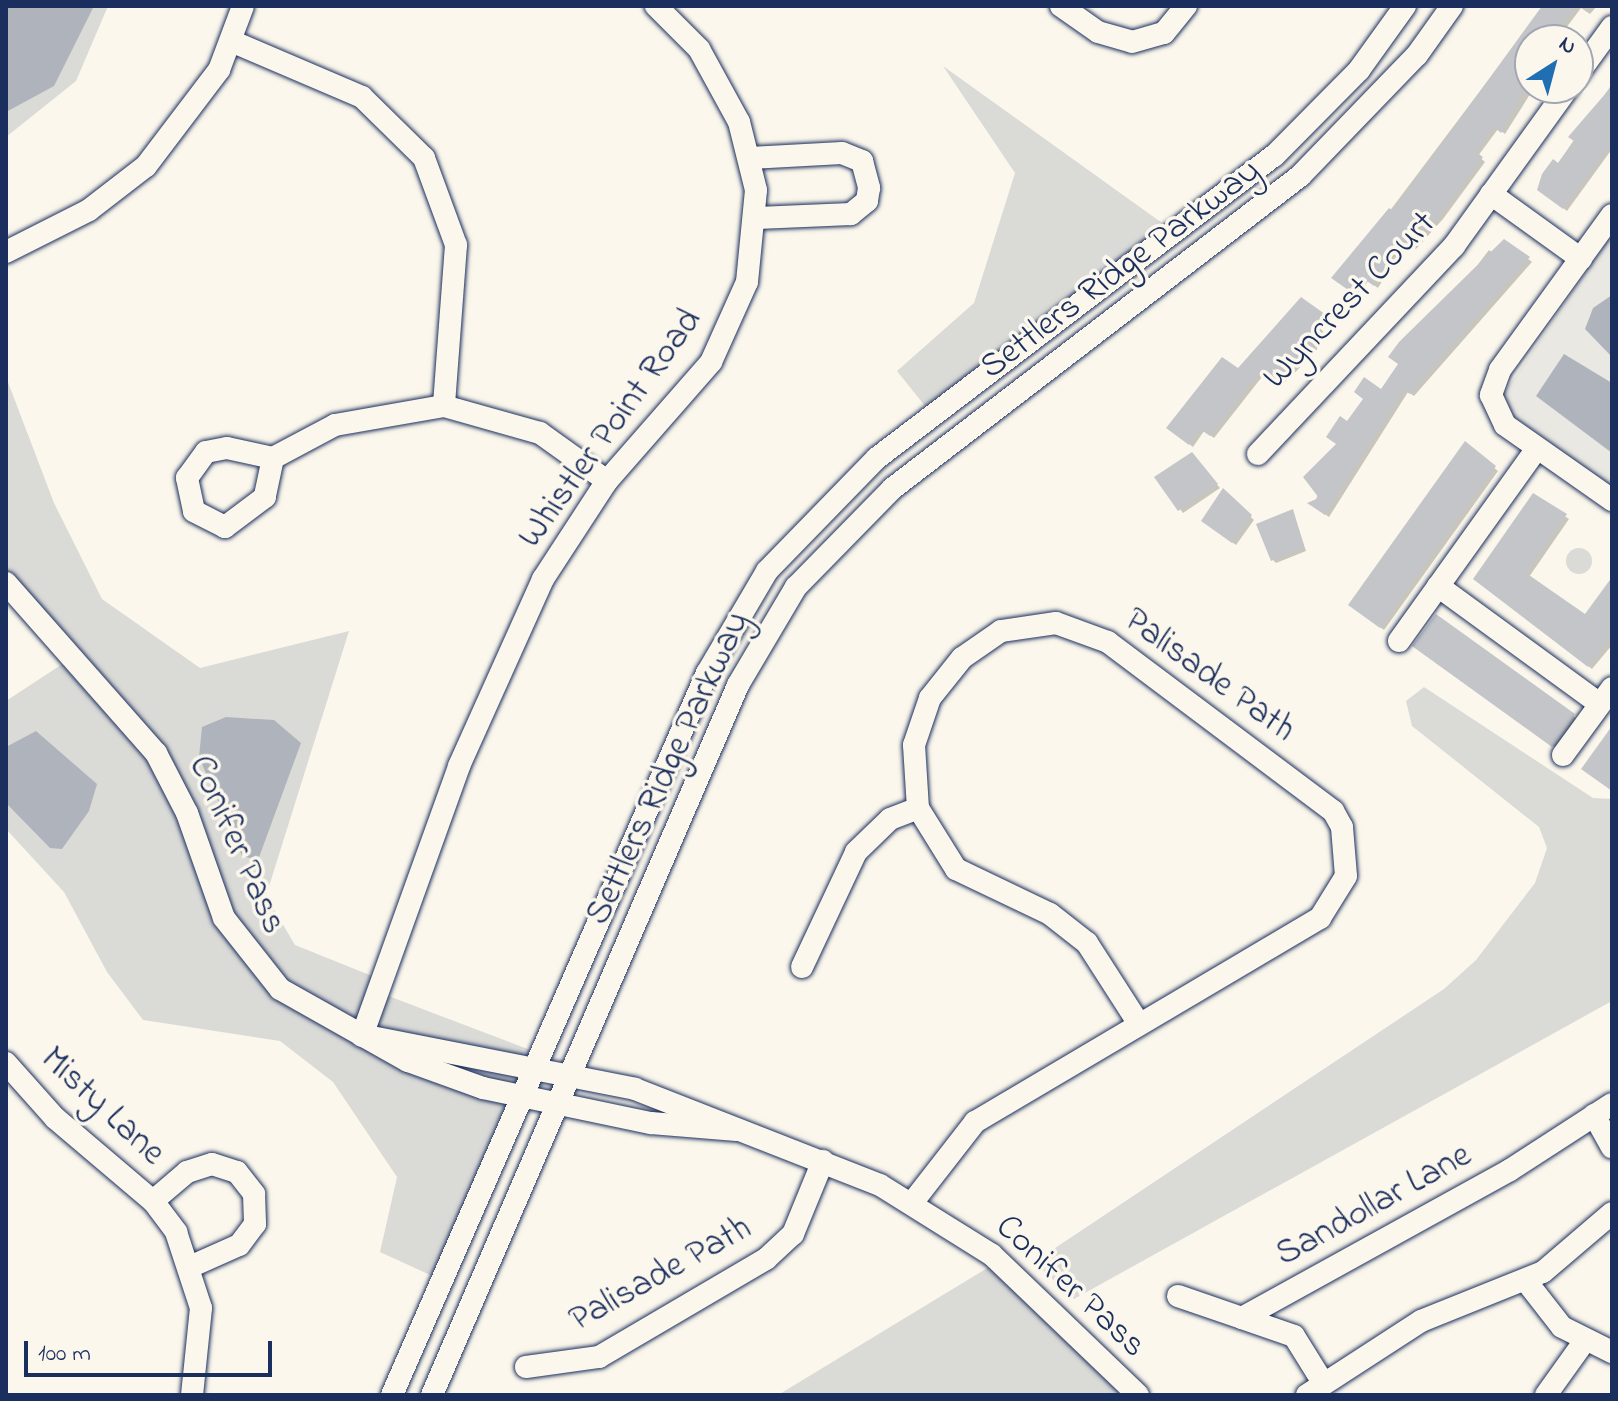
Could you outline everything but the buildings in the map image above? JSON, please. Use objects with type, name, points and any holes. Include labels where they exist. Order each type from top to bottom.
[{"type":"street","points":[[6,252],[89,210],[146,166],[203,96],[231,41],[243,6]]},
{"type":"street","name":"Whistler Point Road","points":[[362,1036],[503,662],[543,579],[607,481],[722,343],[747,282],[757,218],[750,158],[714,71],[656,6]]},
{"type":"street","points":[[1061,6],[1098,32],[1132,42],[1164,33],[1186,6]]},
{"type":"street","name":"Settlers Ridge Parkway","points":[[392,1395],[519,1096],[725,637],[798,532],[877,458],[1274,156],[1359,70],[1405,6]]},
{"type":"street","name":"Settlers Ridge Parkway","points":[[432,1395],[566,1076],[738,685],[825,552],[905,478],[1300,176],[1417,55],[1452,6]]},
{"type":"street","points":[[1594,52],[1612,27]]},
{"type":"street","points":[[231,41],[362,97],[424,158],[456,245],[444,406]]},
{"type":"street","name":"Wyncrest Court","points":[[1258,454],[1454,246],[1556,104]]},
{"type":"street","points":[[750,158],[842,153],[862,161],[869,188],[867,201],[851,214],[757,218]]},
{"type":"street","points":[[1491,194],[1581,259]]},
{"type":"street","points":[[1612,215],[1492,387],[1498,416],[1537,448],[1612,500]]},
{"type":"street","points":[[273,458],[335,425],[409,406],[444,406],[540,433],[607,481]]},
{"type":"street","points":[[1399,641],[1537,448]]},
{"type":"street","name":"Conifer Pass","points":[[6,583],[156,753],[187,813],[224,918],[253,964],[313,1012],[440,1075],[519,1096],[651,1123],[737,1130]]},
{"type":"street","points":[[1438,586],[1606,696],[1563,755]]},
{"type":"street","name":"Palisade Path","points":[[912,1203],[975,1122],[1139,1024],[1332,906],[1348,857],[1333,811],[1108,642],[1056,623],[990,636],[944,679],[914,745],[918,808],[956,869],[1050,914],[1087,943],[1139,1024]]},
{"type":"street","points":[[802,967],[856,852],[890,819],[918,808]]},
{"type":"street","name":"Conifer Pass","points":[[362,1036],[635,1089],[823,1161],[912,1203],[1023,1281],[1138,1395]]},
{"type":"street","name":"Misty Lane","points":[[6,1063],[55,1118],[153,1201],[192,1266],[203,1338],[192,1395]]},
{"type":"street","name":"Sandollar Lane","points":[[1242,1318],[1510,1170],[1603,1109],[1612,1147]]},
{"type":"street","name":"Palisade Path","points":[[526,1367],[599,1357],[766,1259],[793,1234],[823,1161]]},
{"type":"street","name":"Misty Lane","points":[[153,1201],[187,1172],[212,1164],[237,1172],[254,1194],[255,1224],[239,1245],[192,1266]]},
{"type":"street","points":[[1273,1300],[1294,1336],[1315,1388],[1445,1309],[1526,1281],[1612,1213]]},
{"type":"street","points":[[1526,1281],[1562,1327],[1584,1342],[1612,1352]]},
{"type":"street","points":[[1178,1296],[1294,1336]]},
{"type":"street","points":[[1546,1395],[1584,1342]]},
{"type":"shaded area","points":[[6,6],[108,6],[76,81],[6,137]]},
{"type":"shaded area","points":[[6,6],[94,6],[54,86],[6,112]]},
{"type":"shaded area","points":[[943,66],[1176,233],[933,416],[897,371],[974,303],[1015,173]]},
{"type":"shaded area","points":[[1612,233],[1612,487],[1511,416],[1502,396]]},
{"type":"shaded area","points":[[1612,295],[1612,357],[1585,329],[1593,308]]},
{"type":"shaded area","points":[[1564,354],[1612,383],[1612,453],[1536,396]]},
{"type":"shaded area","points":[[6,377],[54,503],[102,599],[200,668],[349,631],[266,896],[295,945],[382,980],[378,992],[538,1053],[441,1280],[380,1252],[397,1177],[333,1082],[280,1041],[143,1020],[107,972],[64,892],[6,829],[6,701],[70,659],[6,583]]},
{"type":"shaded area","points":[[1579,548],[1589,551],[1592,561],[1589,571],[1579,574],[1569,571],[1566,561],[1569,551]]},
{"type":"shaded area","points":[[1424,687],[1593,798],[1612,799],[1612,1001],[1074,1299],[1034,1262],[1444,989],[1476,960],[1535,883],[1547,848],[1539,827],[1412,726],[1406,701]]},
{"type":"shaded area","points":[[226,717],[274,720],[301,743],[258,860],[242,856],[199,757],[202,727]]},
{"type":"shaded area","points":[[36,731],[97,784],[89,811],[62,849],[50,848],[6,803],[6,747]]},
{"type":"shaded area","points":[[998,1260],[1138,1395],[778,1395],[989,1267]]}]
